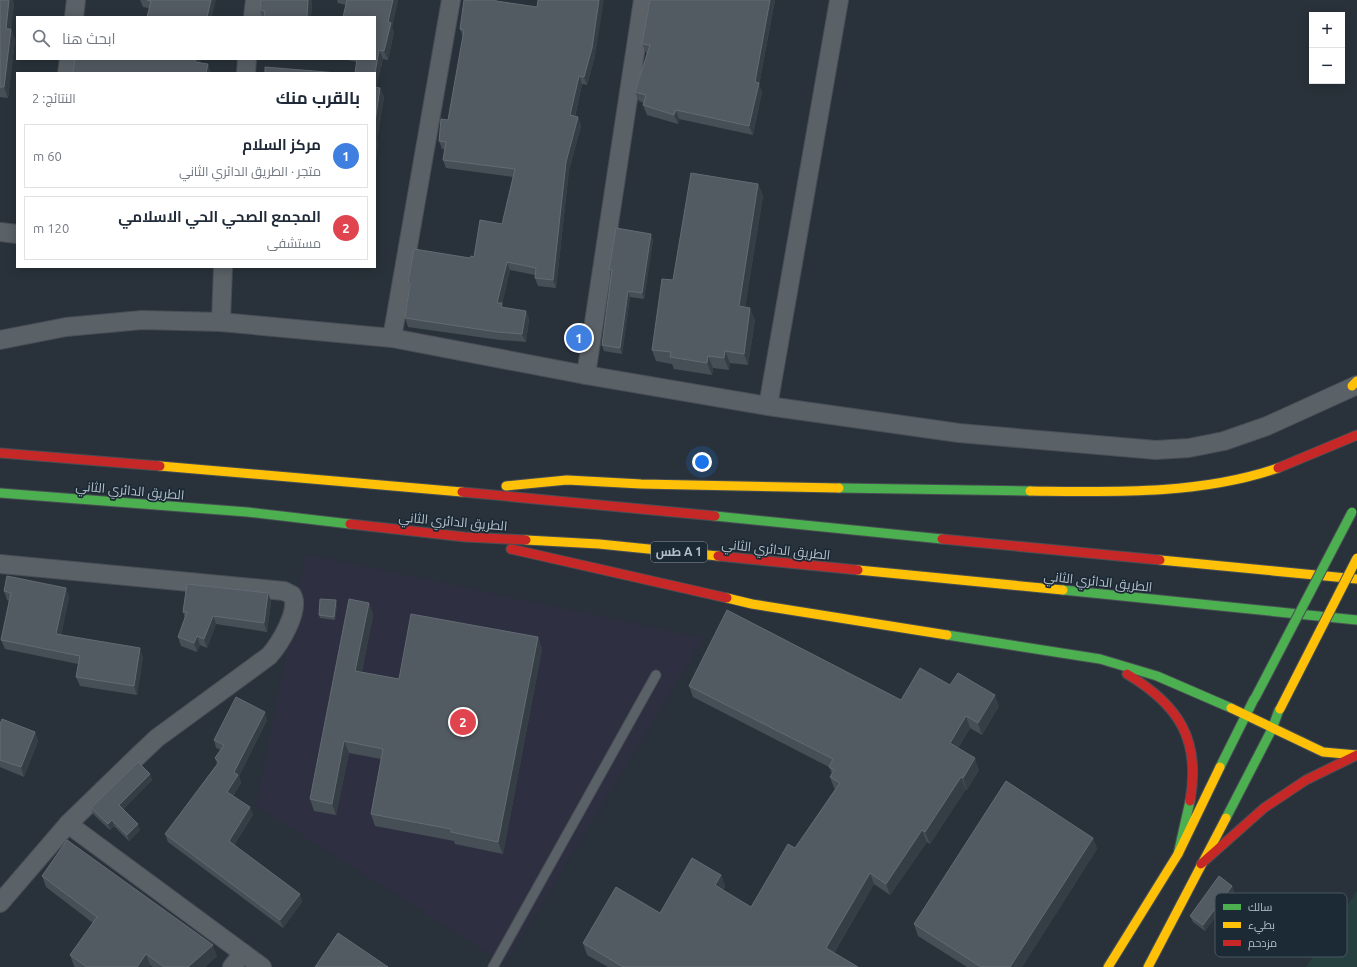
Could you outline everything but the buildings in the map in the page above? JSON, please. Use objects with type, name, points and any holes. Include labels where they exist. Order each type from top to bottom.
[{"type":"main road","points":[[455,491],[567,480],[649,484],[1091,492],[1163,490],[1242,479],[1357,435]]},
{"type":"main road","name":"الطريق الدائري الثاني","points":[[0,453],[455,491],[1357,579]]},
{"type":"main road","name":"الطريق الدائري الثاني","points":[[0,493],[247,512],[465,537],[599,544],[1357,620]]},
{"type":"main road","points":[[1108,967],[1127,942],[1178,854],[1254,698],[1357,502]]},
{"type":"main road","points":[[465,537],[518,552],[752,604],[1100,658],[1157,676],[1246,714],[1272,729],[1323,752],[1357,755]]},
{"type":"main road","points":[[1151,961],[1272,729],[1280,709],[1357,558]]},
{"type":"main road","points":[[1100,658],[1143,683],[1167,704],[1187,734],[1194,766],[1190,795],[1178,854]]},
{"type":"main road","points":[[1201,864],[1264,808],[1306,780],[1357,755]]},
{"type":"street","points":[[74,16],[76,0]]},
{"type":"street","points":[[252,16],[255,0]]},
{"type":"street","points":[[392,338],[451,0]]},
{"type":"street","points":[[586,376],[643,0]]},
{"type":"street","points":[[768,406],[839,0]]},
{"type":"street","points":[[67,72],[69,60]]},
{"type":"street","points":[[246,72],[247,60]]},
{"type":"street","points":[[0,232],[16,234]]},
{"type":"street","points":[[220,322],[223,268]]},
{"type":"street","points":[[0,340],[66,327],[142,320],[220,322],[392,338],[586,376],[768,406],[959,433],[1156,450],[1189,448],[1224,441],[1267,426],[1355,384]]},
{"type":"street","points":[[0,564],[284,591],[292,595],[294,599],[288,629],[277,647],[269,656],[157,738],[68,824],[3,894]]},
{"type":"street","points":[[68,824],[262,967]]},
{"type":"street","points":[[232,967],[243,953]]},
{"type":"lane","points":[[493,967],[656,675]]},
{"type":"shaded area","points":[[306,554],[704,638],[505,964],[256,806]]},
{"type":"green space","points":[[1357,891],[1357,967],[1306,967],[1313,957],[1347,957],[1347,906]]},
{"type":"traffic: fast","points":[[839,488],[1030,491]]},
{"type":"traffic: fast","points":[[0,493],[247,512],[350,524]]},
{"type":"traffic: fast","points":[[1255,698],[1352,512]]},
{"type":"traffic: fast","points":[[715,516],[942,539]]},
{"type":"traffic: fast","points":[[1063,590],[1357,620]]},
{"type":"traffic: fast","points":[[947,635],[1100,659],[1157,676],[1231,708]]},
{"type":"traffic: fast","points":[[1220,767],[1254,699]]},
{"type":"traffic: fast","points":[[1226,818],[1272,729],[1279,710]]},
{"type":"traffic: fast","points":[[1178,854],[1190,801]]},
{"type":"traffic: slow","points":[[1352,386],[1357,381]]},
{"type":"traffic: slow","points":[[160,466],[462,492]]},
{"type":"traffic: slow","points":[[1030,491],[1092,492],[1156,490],[1218,483],[1248,477],[1278,468]]},
{"type":"traffic: slow","points":[[506,486],[567,480],[641,484],[839,488]]},
{"type":"traffic: slow","points":[[526,540],[599,544],[718,556]]},
{"type":"traffic: slow","points":[[1280,709],[1357,558]]},
{"type":"traffic: slow","points":[[1160,560],[1357,579]]},
{"type":"traffic: slow","points":[[858,570],[1063,590]]},
{"type":"traffic: slow","points":[[727,598],[752,604],[947,635]]},
{"type":"traffic: slow","points":[[1231,708],[1323,752],[1357,755]]},
{"type":"traffic: slow","points":[[1108,967],[1178,854],[1220,767]]},
{"type":"traffic: slow","points":[[1148,967],[1226,818]]},
{"type":"traffic: jam","points":[[1278,468],[1357,435]]},
{"type":"traffic: jam","points":[[0,453],[160,466]]},
{"type":"traffic: jam","points":[[462,492],[715,516]]},
{"type":"traffic: jam","points":[[350,524],[465,537],[526,540]]},
{"type":"traffic: jam","points":[[942,539],[1160,560]]},
{"type":"traffic: jam","points":[[511,549],[727,598]]},
{"type":"traffic: jam","points":[[718,556],[858,570]]},
{"type":"traffic: jam","points":[[1127,674],[1160,698],[1173,712],[1182,726],[1189,742],[1192,760],[1193,779],[1190,801]]},
{"type":"traffic: jam","points":[[1201,864],[1264,808],[1306,780],[1357,755]]},
{"type":"place","name":"مركز السلام","points":[[579,338]]},
{"type":"place","name":"المجمع الصحي الحي الاسلامي","points":[[463,722]]}]
